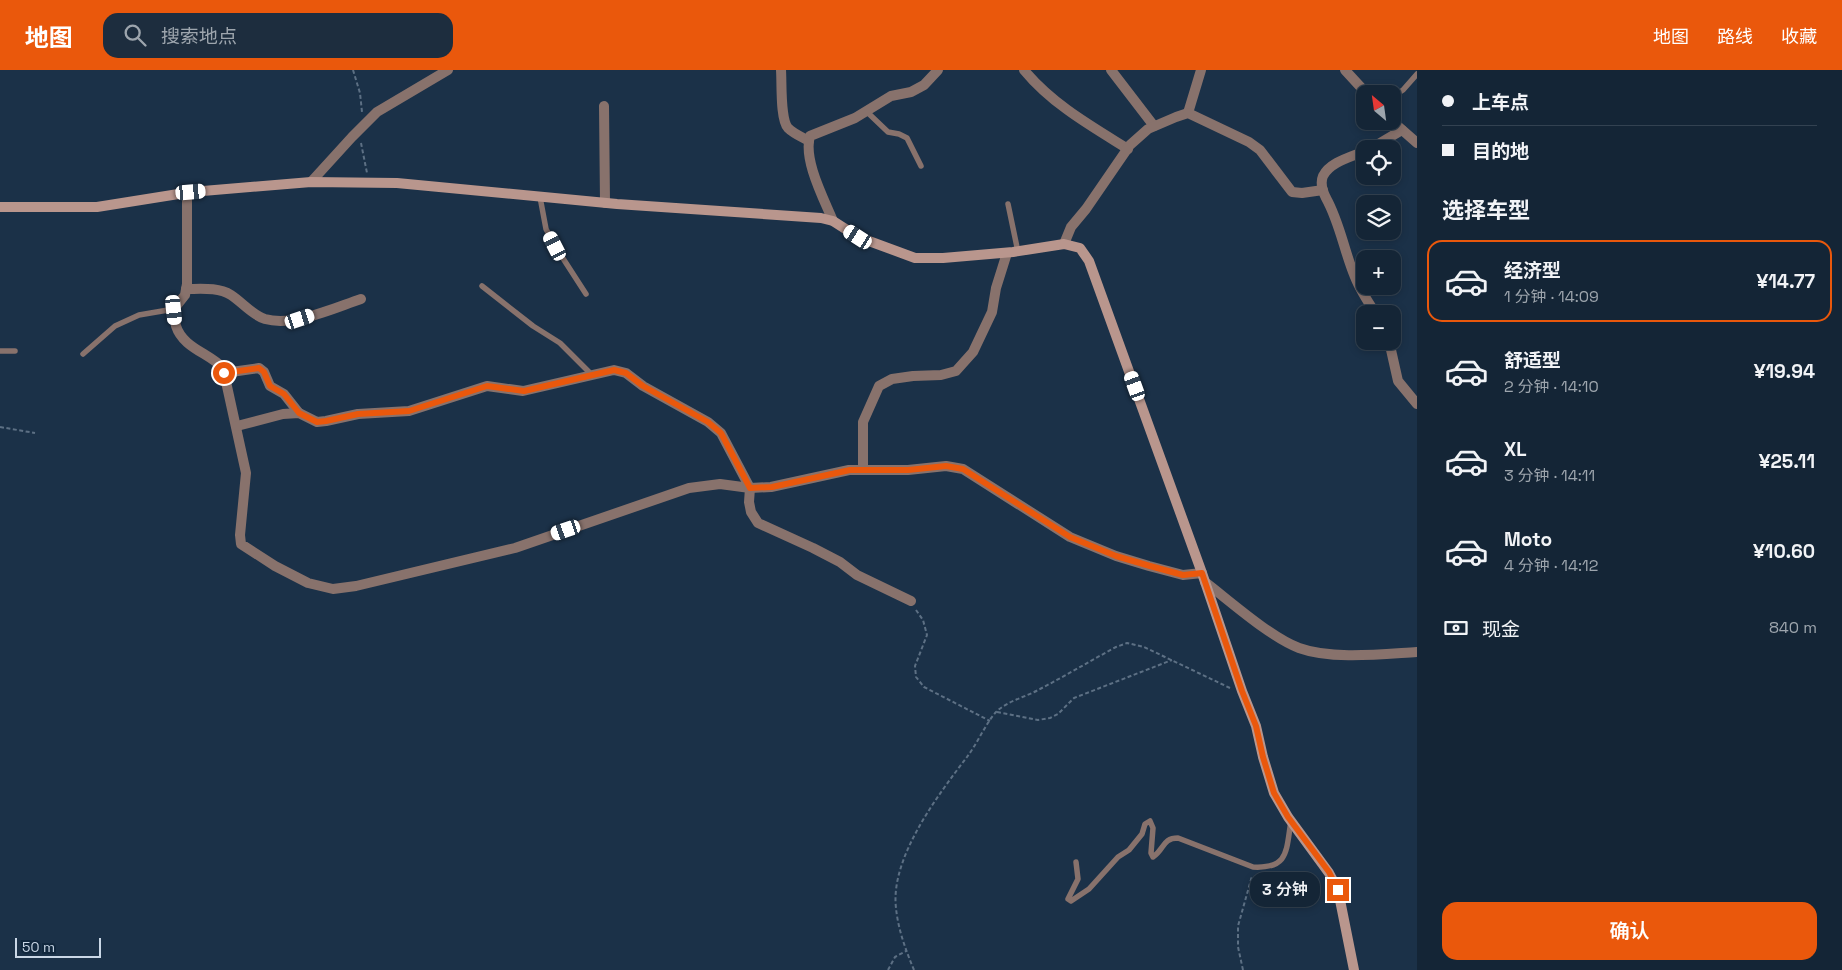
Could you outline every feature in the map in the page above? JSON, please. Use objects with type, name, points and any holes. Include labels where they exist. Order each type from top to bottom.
[{"type":"street","points":[[311,182],[377,112],[448,70]]},
{"type":"street","points":[[781,70],[784,117],[787,127],[809,141]]},
{"type":"street","points":[[833,221],[816,180],[808,145],[810,136],[832,128],[891,96],[911,92],[924,85],[938,70]]},
{"type":"street","points":[[1024,70],[1035,84],[1073,115],[1128,149]]},
{"type":"street","points":[[1111,70],[1154,126]]},
{"type":"street","points":[[1188,113],[1201,70]]},
{"type":"street","points":[[1345,70],[1359,85]]},
{"type":"street","points":[[604,106],[605,203]]},
{"type":"street","points":[[1064,244],[1071,226],[1086,209],[1128,149],[1148,129],[1176,116],[1188,113],[1249,142],[1260,150],[1292,192],[1302,193],[1323,190]]},
{"type":"street","points":[[1385,140],[1402,130],[1417,143]]},
{"type":"street","points":[[1356,155],[1330,168],[1322,177],[1323,190],[1335,214],[1354,275],[1370,305]]},
{"type":"street","points":[[0,207],[97,207],[186,192],[311,182],[397,183],[605,203],[821,218],[833,221],[858,237],[914,258],[943,258],[1012,252],[1064,244],[1080,248],[1090,261],[1256,726],[1274,793],[1291,821],[1329,872],[1338,890],[1354,970]]},
{"type":"street","points":[[186,192],[186,289],[185,295],[174,310],[176,326],[185,340],[198,351],[216,360],[223,368],[246,473],[240,526],[241,544],[275,566],[308,583],[333,589],[366,584],[515,548],[689,488],[720,484],[750,488],[772,487],[850,470],[908,470],[946,466],[963,469],[1070,537],[1116,556],[1183,575],[1203,578],[1262,625],[1299,648],[1326,654],[1379,655],[1417,652]]},
{"type":"street","points":[[863,470],[863,422],[880,386],[892,379],[941,375],[956,370],[973,352],[992,312],[996,288],[1012,252]]},
{"type":"street","points":[[186,289],[214,289],[230,294],[263,319],[278,322],[300,319],[362,300]]},
{"type":"street","points":[[1391,350],[1398,381],[1417,404]]},
{"type":"street","points":[[224,373],[259,368],[264,372],[270,386],[284,394],[299,413],[317,422],[358,414],[409,411],[487,386],[524,391],[591,374],[614,370],[626,373],[643,386],[708,422],[721,433],[750,488],[749,502],[751,512],[758,523],[813,548],[840,562],[857,575],[910,601]]},
{"type":"street","points":[[237,426],[283,414],[299,413]]},
{"type":"lane","points":[[1401,91],[1417,74]]},
{"type":"lane","points":[[866,111],[888,132],[907,138],[921,166]]},
{"type":"lane","points":[[540,197],[546,229],[586,294]]},
{"type":"lane","points":[[1008,204],[1012,252]]},
{"type":"lane","points":[[482,286],[533,326],[560,343],[591,374]]},
{"type":"lane","points":[[83,354],[115,326],[139,314],[174,310]]},
{"type":"lane","points":[[0,351],[15,351]]},
{"type":"lane","points":[[1076,862],[1078,879],[1068,898],[1071,901],[1089,890],[1118,857],[1129,850],[1142,834],[1145,824],[1150,820],[1153,828],[1151,853],[1153,857],[1159,853],[1165,842],[1171,838],[1178,838],[1254,867],[1265,868],[1278,864],[1285,854],[1291,821]]},
{"type":"path","points":[[0,427],[35,433]]},
{"type":"path","points":[[910,601],[923,620],[927,635],[914,666],[916,677],[924,687],[990,722]]},
{"type":"path","points":[[914,970],[906,952],[895,907],[898,874],[908,845],[943,789],[971,752],[996,712],[1116,647],[1127,644],[1144,647],[1225,686],[1241,688]]},
{"type":"path","points":[[996,712],[1038,720],[1050,718],[1058,714],[1074,698],[1172,660]]},
{"type":"path","points":[[1243,970],[1238,946],[1238,926],[1250,888],[1254,867]]},
{"type":"path","points":[[888,970],[895,957],[906,952]]},
{"type":"route","points":[[224,373],[259,368],[264,372],[270,386],[284,394],[299,413],[317,422],[382,411],[409,411],[487,386],[524,391],[585,375],[614,370],[626,373],[643,386],[708,422],[721,433],[750,488],[772,487],[850,470],[908,470],[946,466],[963,469],[1070,537],[1116,556],[1150,566],[1183,575],[1202,573],[1242,691],[1256,726],[1274,793],[1288,817],[1329,872],[1338,890]]}]
